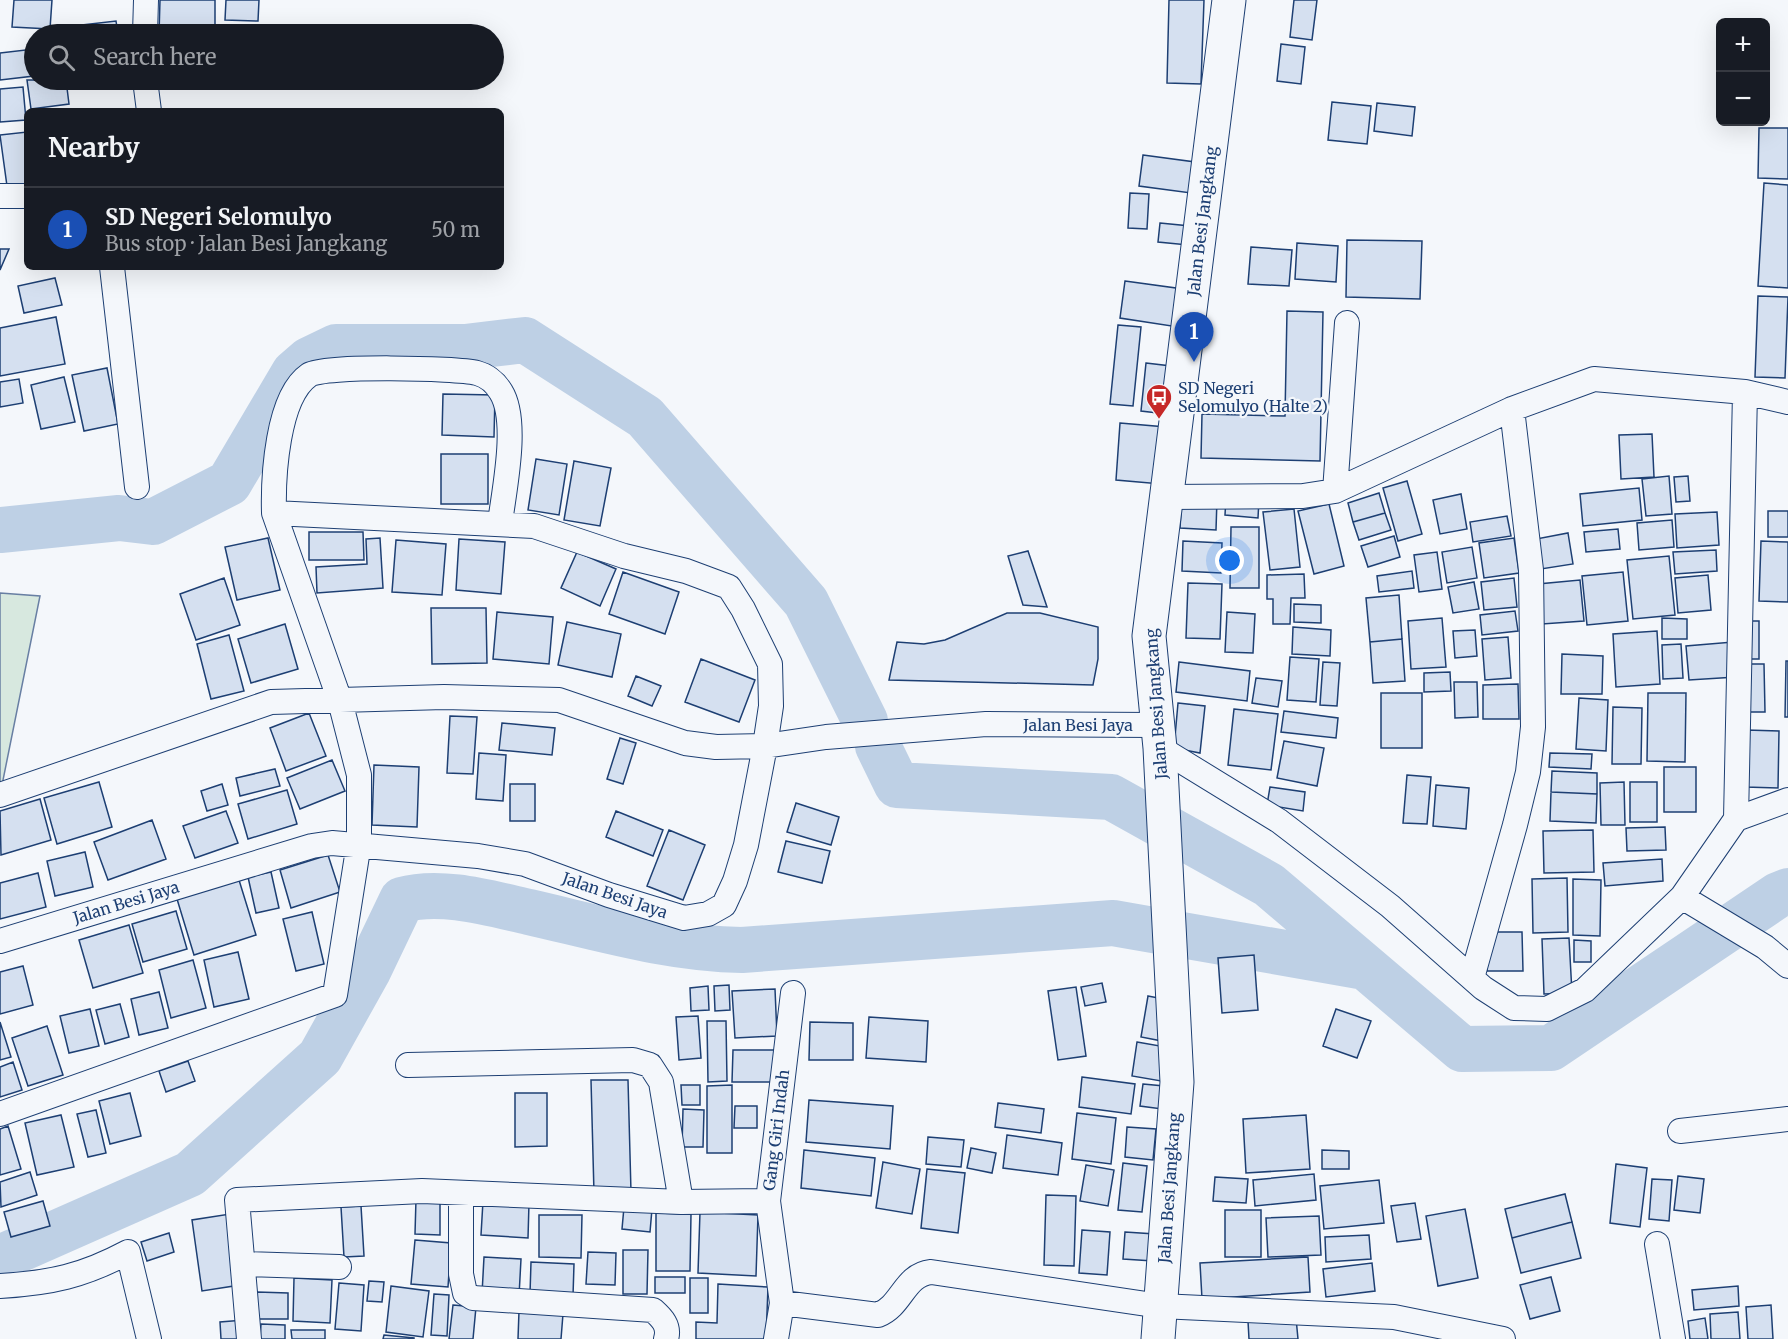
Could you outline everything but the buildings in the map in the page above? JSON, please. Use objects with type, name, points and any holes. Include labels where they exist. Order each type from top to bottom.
[{"type":"main road","name":"Jalan Besi Jangkang","points":[[1158,1339],[1177,1082],[1162,791],[1149,636],[1228,0]]},
{"type":"street","points":[[145,24],[146,0]]},
{"type":"street","points":[[146,90],[149,108]]},
{"type":"street","points":[[0,196],[24,196]]},
{"type":"street","points":[[112,270],[137,488]]},
{"type":"street","points":[[1335,491],[1347,323]]},
{"type":"street","points":[[0,1114],[335,995],[359,843],[359,775],[340,701],[274,513],[273,483],[285,415],[299,384],[311,373],[349,368],[476,373],[492,380],[503,394],[508,411],[508,442],[500,523]]},
{"type":"street","points":[[1168,497],[1303,496],[1335,491],[1512,409],[1594,380],[1745,392],[1788,402]]},
{"type":"street","points":[[1158,737],[1280,821],[1390,906],[1472,978],[1514,1008],[1546,1009],[1585,990],[1682,897],[1736,819],[1745,392]]},
{"type":"street","points":[[1472,978],[1528,772],[1533,727],[1531,570],[1512,409]]},
{"type":"street","points":[[0,795],[271,702],[444,697],[559,700],[685,743],[716,747],[765,746],[771,706],[771,664],[729,587],[686,571],[624,556],[534,526],[274,513]]},
{"type":"street","name":"Jalan Besi Jaya","points":[[0,941],[312,846],[359,843],[525,864],[609,895],[684,918],[708,914],[724,905],[735,880],[746,845],[765,746],[826,737],[986,724],[1158,737]]},
{"type":"street","points":[[1736,819],[1788,800]]},
{"type":"street","points":[[1682,897],[1746,936],[1788,966]]},
{"type":"street","name":"Gang Giri Indah","points":[[776,1339],[782,1304],[768,1201],[793,993]]},
{"type":"street","points":[[408,1065],[633,1060],[650,1065],[662,1082],[681,1202]]},
{"type":"street","points":[[1680,1131],[1788,1119]]},
{"type":"street","points":[[249,1339],[237,1200],[422,1191],[681,1202],[768,1201]]},
{"type":"street","points":[[461,1192],[461,1274],[465,1293],[473,1298],[653,1310],[664,1321],[668,1333],[666,1339]]},
{"type":"street","points":[[1658,1244],[1673,1339]]},
{"type":"street","points":[[0,1286],[40,1284],[92,1271],[128,1252],[149,1339]]},
{"type":"street","points":[[243,1264],[339,1267]]},
{"type":"street","points":[[782,1304],[878,1315],[887,1312],[913,1277],[931,1272],[1160,1306],[1394,1317],[1503,1339]]},
{"type":"shaded area","points":[[0,593],[40,596],[0,795]]},
{"type":"waterway","points":[[0,530],[119,518],[153,522],[229,483],[294,373],[309,360],[336,347],[465,347],[525,340],[645,417],[806,602],[865,721]]},
{"type":"waterway","points":[[878,746],[897,785],[1111,797],[1269,885],[1462,1049],[1551,1048],[1778,895],[1788,891]]},
{"type":"waterway","points":[[0,1258],[190,1174],[320,1057],[368,971],[402,900],[433,896],[465,898],[635,937],[715,949],[742,950],[1113,923],[1365,967]]},
{"type":"place","name":"SD Negeri Selomulyo","points":[[1194,362]]},
{"type":"place","name":"SD Negeri Selomulyo (Halte 2)","points":[[1159,420]]}]
